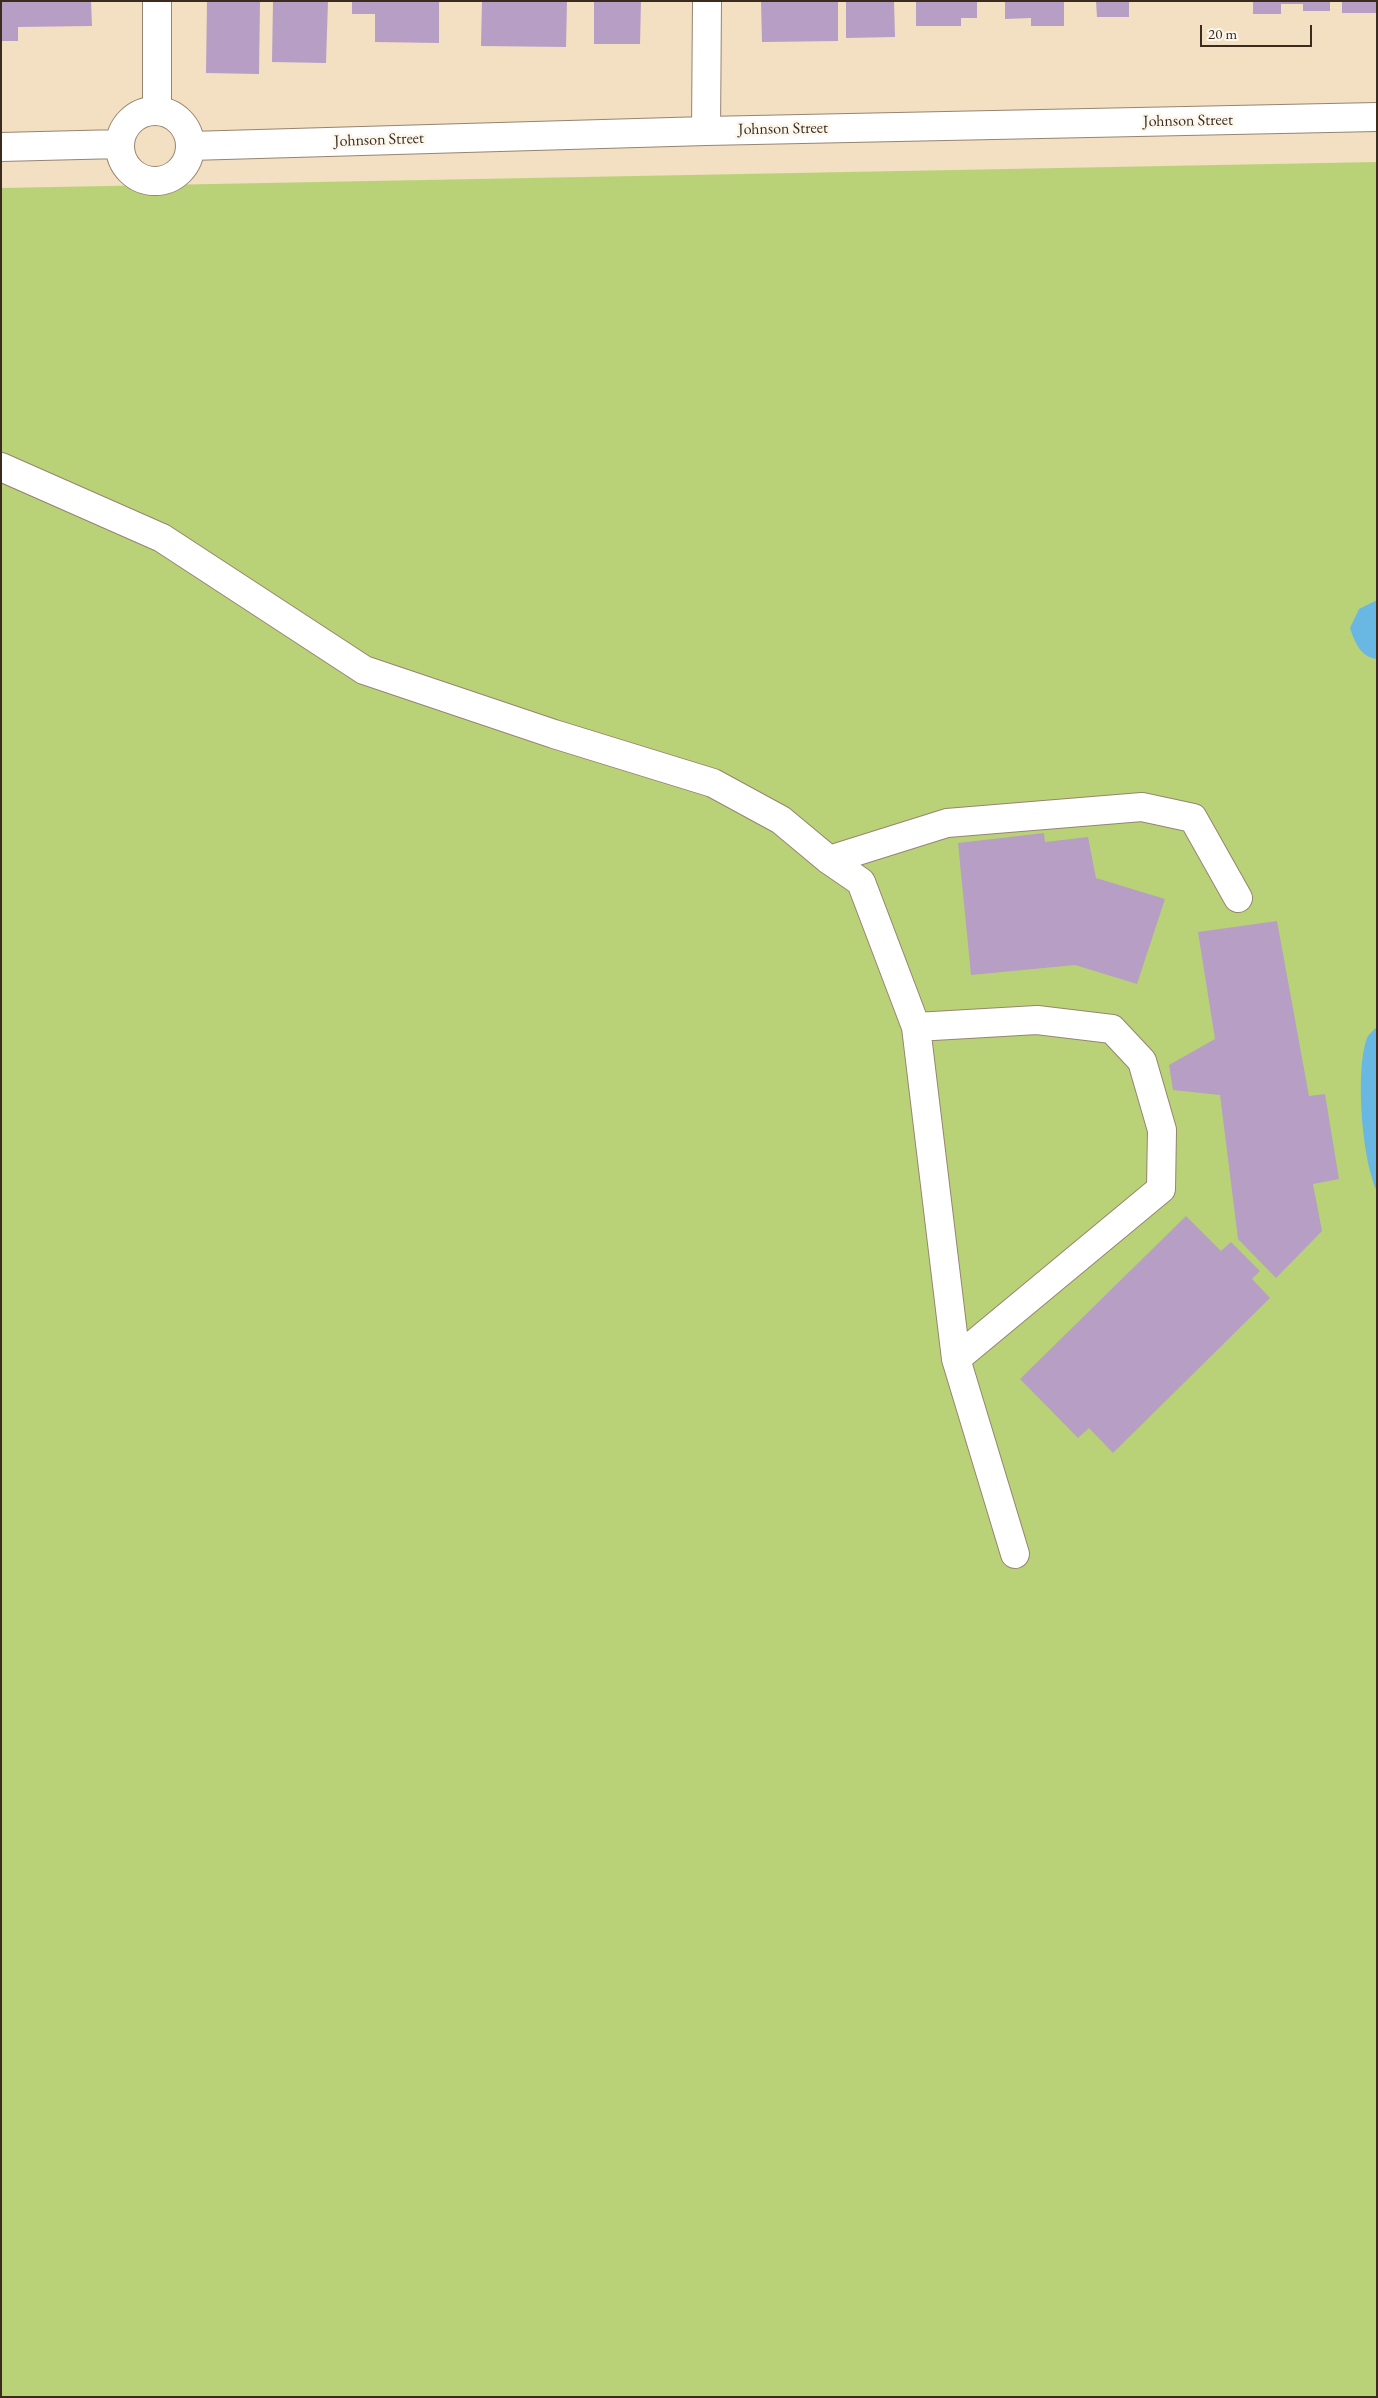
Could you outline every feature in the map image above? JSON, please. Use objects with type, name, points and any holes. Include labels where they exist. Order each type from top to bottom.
[{"type":"street","points":[[157,1],[157,111]]},
{"type":"street","points":[[706,131],[707,1]]},
{"type":"street","points":[[157,111],[178,119],[186,129],[190,153],[186,164],[178,174],[167,180],[154,182],[143,180],[132,174],[125,166],[120,155],[120,144],[122,133],[136,116],[157,111]]},
{"type":"street","name":"Johnson Street","points":[[190,146],[706,131],[1377,117]]},
{"type":"street","points":[[1,146],[120,144]]},
{"type":"street","points":[[1,467],[162,538],[364,670],[554,734],[713,783],[781,820],[829,860],[861,882],[916,1027],[956,1359],[1015,1554]]},
{"type":"street","points":[[829,860],[947,823],[1142,806],[1193,818],[1238,898]]},
{"type":"street","points":[[916,1027],[1037,1020],[1112,1028],[1142,1061],[1162,1130],[1161,1189],[956,1359]]},
{"type":"green space","points":[[1377,162],[1377,2397],[1,2397],[1,188]]},
{"type":"water","points":[[1377,600],[1377,659],[1371,658],[1362,652],[1350,628],[1359,609]]},
{"type":"water","points":[[1377,1027],[1377,1191],[1367,1159],[1364,1137],[1361,1071],[1367,1038]]},
{"type":"building","points":[[1,1],[91,1],[92,26],[18,27],[18,41],[1,41]]},
{"type":"building","points":[[207,1],[260,1],[259,74],[206,73]]},
{"type":"building","points":[[273,1],[328,1],[326,63],[272,62]]},
{"type":"building","points":[[352,1],[439,1],[439,43],[375,42],[375,14],[352,14]]},
{"type":"building","points":[[482,1],[567,1],[566,47],[481,46]]},
{"type":"building","points":[[594,1],[641,1],[640,44],[594,44]]},
{"type":"building","points":[[761,1],[838,1],[838,41],[762,42]]},
{"type":"building","points":[[846,1],[894,1],[895,37],[846,38]]},
{"type":"building","points":[[916,1],[977,1],[977,18],[961,18],[961,26],[916,26]]},
{"type":"building","points":[[1005,1],[1064,1],[1064,26],[1031,26],[1031,18],[1005,19]]},
{"type":"building","points":[[1096,1],[1129,1],[1129,17],[1097,17]]},
{"type":"building","points":[[1253,1],[1330,1],[1330,11],[1303,11],[1303,4],[1281,4],[1281,14],[1253,14]]},
{"type":"building","points":[[1342,1],[1377,1],[1377,13],[1342,13]]},
{"type":"building","points":[[1044,833],[1045,842],[1088,837],[1096,878],[1165,899],[1137,984],[1075,965],[971,975],[958,843]]},
{"type":"building","points":[[1277,921],[1309,1096],[1325,1094],[1339,1179],[1313,1184],[1322,1231],[1276,1278],[1238,1239],[1220,1095],[1173,1090],[1169,1065],[1215,1039],[1198,932]]},
{"type":"building","points":[[1186,1216],[1221,1251],[1231,1242],[1260,1271],[1252,1279],[1270,1298],[1113,1453],[1089,1428],[1078,1438],[1020,1379]]}]
